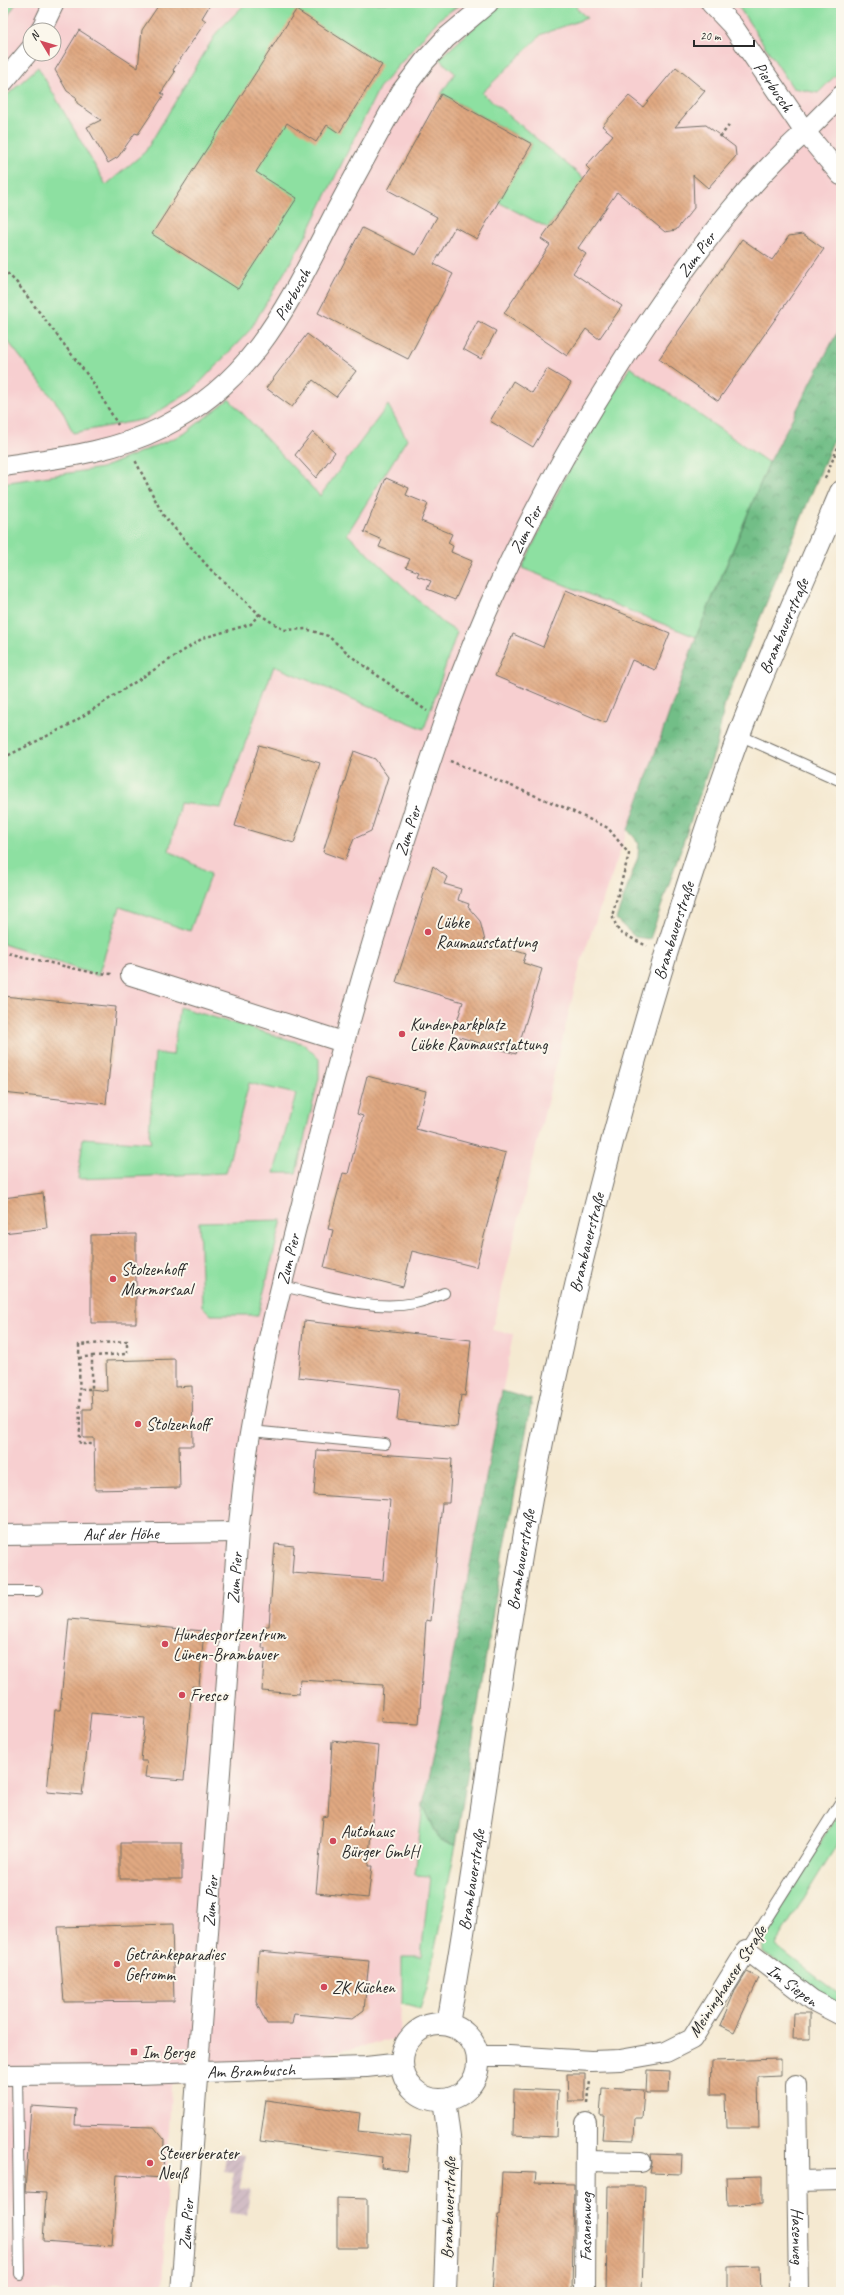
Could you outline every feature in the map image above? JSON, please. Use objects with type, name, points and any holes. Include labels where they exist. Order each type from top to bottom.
[{"type":"main road","name":"Brambauerstraße","points":[[448,2024],[472,1880],[496,1710],[535,1480],[578,1280],[610,1148],[666,956],[739,735],[841,492]]},
{"type":"main road","points":[[448,2024],[457,2027],[471,2039],[478,2056],[478,2068],[474,2080],[466,2090],[456,2097],[444,2100],[424,2096],[415,2090],[404,2073],[402,2063],[403,2051],[408,2041],[416,2032],[426,2026],[448,2024]]},
{"type":"main road","name":"Brambauerstraße","points":[[444,2100],[450,2145],[445,2292]]},
{"type":"street","points":[[45,22],[54,3]]},
{"type":"street","name":"Pierbusch","points":[[3,466],[80,455],[126,442],[160,429],[189,413],[216,394],[262,343],[288,303],[402,91],[424,62],[446,38],[488,3]]},
{"type":"street","name":"Pierbusch","points":[[711,3],[732,25],[805,132],[841,96]]},
{"type":"street","points":[[3,82],[22,59]]},
{"type":"street","points":[[805,132],[841,175]]},
{"type":"street","name":"Zum Pier","points":[[180,2292],[238,1532],[251,1431],[282,1286],[343,1042],[397,863],[445,719],[471,649],[528,525],[564,455],[605,387],[642,331],[736,203],[775,158],[805,132]]},
{"type":"street","points":[[131,975],[343,1042]]},
{"type":"street","name":"Auf der Höhe","points":[[3,1535],[238,1532]]},
{"type":"street","name":"Im Siepen","points":[[747,1950],[812,2000],[841,2015]]},
{"type":"street","name":"Meininghauser Straße","points":[[478,2056],[509,2056],[591,2061],[620,2060],[666,2052],[692,2039],[747,1950]]},
{"type":"street","name":"Am Brambusch","points":[[10,2074],[366,2067],[402,2063]]},
{"type":"street","name":"Hasenweg","points":[[796,2085],[799,2181],[799,2292]]},
{"type":"street","name":"Fasanenweg","points":[[584,2292],[586,2123]]},
{"type":"street","points":[[586,2161],[641,2162]]},
{"type":"street","points":[[799,2181],[841,2180]]},
{"type":"lane","points":[[739,735],[841,781]]},
{"type":"lane","points":[[282,1286],[373,1305],[388,1306],[416,1303],[444,1294]]},
{"type":"lane","points":[[251,1431],[385,1444]]},
{"type":"lane","points":[[3,1591],[37,1591]]},
{"type":"lane","name":"Meininghauser Straße","points":[[747,1950],[841,1801]]},
{"type":"lane","points":[[10,2074],[20,2274]]},
{"type":"path","points":[[720,137],[731,123]]},
{"type":"path","points":[[3,269],[17,283],[92,382],[126,442],[163,515],[211,570],[259,614],[284,630],[306,629],[328,636],[356,660],[427,711],[445,719]]},
{"type":"path","points":[[3,758],[69,725],[203,638],[251,624],[259,614]]},
{"type":"path","points":[[433,754],[563,807],[608,828],[628,854],[612,916],[619,932],[666,956]]},
{"type":"path","points":[[3,952],[94,973],[131,975]]},
{"type":"path","points":[[79,1358],[127,1354],[127,1341],[79,1345],[79,1358],[80,1389],[80,1444],[94,1444]]},
{"type":"path","points":[[80,1389],[92,1389],[92,1356]]},
{"type":"path","points":[[586,2123],[591,2061]]},
{"type":"shaded area","points":[[16,3],[841,3],[841,325],[769,463],[696,637],[581,962],[492,1330],[513,1334],[457,1636],[423,1805],[415,1874],[430,1876],[421,1957],[402,1957],[400,2038],[171,2085],[162,2292],[3,2292],[3,24]]},
{"type":"shaded area","points":[[226,2152],[245,2155],[240,2188],[250,2189],[247,2215],[229,2213],[234,2172],[224,2171]]},
{"type":"green space","points":[[3,3],[16,3],[3,24]]},
{"type":"green space","points":[[246,3],[462,3],[439,19],[379,88],[305,238],[250,330],[192,391],[146,419],[73,433],[62,410],[3,335],[3,99],[38,67],[106,185],[145,152],[217,32]]},
{"type":"green space","points":[[504,3],[580,3],[576,8],[587,18],[542,34],[482,93],[599,191],[576,190],[548,228],[498,202],[532,144],[441,94],[455,73],[439,59],[496,8]]},
{"type":"green space","points":[[736,3],[841,3],[841,70],[818,93],[793,88]]},
{"type":"green space","points":[[841,325],[841,422],[725,703],[716,747],[650,939],[635,937],[616,919],[638,857],[639,843],[628,830],[696,637],[769,463]]},
{"type":"green space","points":[[630,367],[769,463],[696,637],[522,568],[565,477]]},
{"type":"green space","points":[[229,399],[320,496],[388,405],[407,439],[347,534],[443,623],[457,632],[424,729],[274,666],[221,808],[180,803],[169,851],[211,873],[190,931],[120,907],[98,976],[3,944],[3,483],[102,468],[184,434]]},
{"type":"green space","points":[[179,1007],[304,1044],[319,1059],[319,1078],[296,1173],[274,1173],[296,1094],[249,1083],[226,1173],[78,1179],[83,1138],[151,1143],[149,1133],[155,1053],[173,1055]]},
{"type":"green space","points":[[282,1220],[258,1315],[211,1315],[202,1306],[199,1222]]},
{"type":"green space","points":[[502,1391],[532,1400],[493,1611],[456,1845],[440,1841],[423,1805],[457,1636]]},
{"type":"green space","points":[[423,1805],[440,1841],[456,1845],[427,1988],[420,2009],[402,2004],[402,1957],[421,1957],[430,1876],[415,1875]]},
{"type":"green space","points":[[841,1809],[841,1838],[775,1945],[841,1996],[841,2011],[763,1952],[762,1935]]},
{"type":"building","points":[[160,3],[211,3],[202,18],[206,21],[173,70],[175,72],[161,93],[164,95],[138,134],[135,133],[118,157],[108,163],[87,127],[101,120],[77,103],[76,97],[67,91],[55,70],[60,62],[62,62],[62,58],[79,30],[138,68],[142,30]]},
{"type":"building","points":[[296,10],[382,65],[339,133],[327,125],[316,142],[287,123],[256,172],[297,198],[238,289],[152,234]]},
{"type":"building","points":[[676,67],[705,91],[675,127],[706,125],[735,147],[736,156],[708,188],[693,175],[694,208],[676,230],[665,232],[617,192],[578,248],[586,254],[573,273],[622,306],[599,339],[586,329],[567,356],[504,313],[550,245],[541,239],[590,170],[586,166],[613,135],[602,126],[629,96],[643,107]]},
{"type":"building","points":[[441,94],[532,144],[477,239],[455,227],[434,264],[453,274],[408,359],[318,313],[362,228],[416,255],[437,217],[388,190]]},
{"type":"building","points":[[803,234],[824,249],[718,401],[659,359],[742,239],[772,260],[789,236]]},
{"type":"building","points":[[478,321],[496,331],[481,359],[463,349]]},
{"type":"building","points":[[307,334],[356,371],[336,397],[313,380],[292,407],[266,388]]},
{"type":"building","points":[[547,369],[571,383],[533,447],[490,421],[513,381],[532,393]]},
{"type":"building","points":[[313,432],[335,452],[316,478],[295,455]]},
{"type":"building","points":[[386,478],[409,488],[406,495],[428,504],[421,521],[452,534],[448,543],[453,546],[451,552],[472,561],[455,600],[427,589],[431,581],[417,576],[419,572],[406,567],[410,559],[379,547],[382,540],[364,532]]},
{"type":"building","points":[[566,590],[670,633],[655,670],[632,660],[606,723],[495,676],[513,634],[543,647]]},
{"type":"building","points":[[259,745],[320,763],[294,843],[235,826]]},
{"type":"building","points":[[354,751],[375,759],[388,777],[371,831],[354,839],[345,860],[323,852]]},
{"type":"building","points":[[433,866],[447,877],[444,884],[461,889],[458,900],[469,904],[468,907],[480,921],[485,941],[526,954],[523,963],[542,969],[516,1054],[453,1035],[463,1002],[396,982]]},
{"type":"building","points":[[3,996],[116,1007],[106,1104],[3,1093]]},
{"type":"building","points":[[367,1076],[426,1091],[416,1129],[506,1153],[476,1267],[412,1251],[403,1287],[324,1267],[333,1230],[328,1229],[343,1173],[348,1174],[363,1116],[357,1114]]},
{"type":"building","points":[[43,1193],[47,1228],[3,1233],[3,1198]]},
{"type":"building","name":"Stolzenhoff Marmorsaal","points":[[136,1234],[136,1323],[91,1323],[91,1235]]},
{"type":"building","points":[[304,1321],[471,1340],[465,1396],[461,1395],[457,1427],[397,1420],[400,1389],[298,1377]]},
{"type":"building","name":"Stolzenhoff","points":[[175,1359],[175,1387],[192,1386],[193,1446],[179,1446],[180,1488],[95,1490],[94,1438],[83,1438],[83,1409],[92,1409],[91,1389],[107,1391],[106,1361]]},
{"type":"building","points":[[317,1450],[452,1459],[449,1503],[442,1503],[431,1621],[426,1620],[419,1724],[381,1722],[383,1685],[300,1680],[299,1694],[262,1691],[265,1648],[262,1648],[264,1626],[269,1626],[275,1544],[294,1546],[292,1573],[383,1580],[390,1500],[314,1495]]},
{"type":"building","points":[[69,1619],[204,1631],[199,1687],[192,1686],[184,1780],[145,1777],[147,1761],[141,1761],[145,1718],[91,1713],[82,1795],[47,1792],[55,1710],[60,1710]]},
{"type":"building","points":[[332,1741],[379,1746],[368,1866],[372,1866],[368,1898],[316,1893],[323,1817],[328,1816]]},
{"type":"building","points":[[120,1843],[182,1843],[182,1879],[120,1879]]},
{"type":"building","name":"Getränkeparadies Gefromm","points":[[172,1924],[174,2001],[64,2002],[58,1927]]},
{"type":"building","points":[[259,1951],[369,1961],[364,2010],[352,2019],[294,2014],[292,2024],[267,2024],[256,2002]]},
{"type":"building","points":[[747,1972],[759,1978],[734,2032],[720,2025],[735,1991]]},
{"type":"building","points":[[794,2013],[810,2013],[810,2039],[793,2039]]},
{"type":"building","points":[[781,2059],[781,2075],[758,2076],[759,2128],[726,2128],[725,2095],[711,2095],[712,2061]]},
{"type":"building","points":[[647,2070],[670,2071],[669,2093],[646,2093]]},
{"type":"building","points":[[567,2074],[585,2074],[585,2101],[568,2101]]},
{"type":"building","points":[[602,2088],[644,2090],[642,2118],[635,2118],[634,2140],[602,2139],[604,2116],[600,2116]]},
{"type":"building","points":[[514,2089],[558,2091],[556,2137],[513,2135]]},
{"type":"building","points":[[266,2100],[360,2113],[358,2131],[411,2137],[407,2171],[381,2168],[382,2157],[260,2141]]},
{"type":"building","points":[[31,2106],[76,2109],[75,2125],[154,2127],[164,2139],[163,2178],[117,2175],[112,2246],[43,2241],[46,2193],[25,2192]]},
{"type":"building","points":[[651,2154],[682,2155],[681,2174],[650,2173],[652,2163]]},
{"type":"building","points":[[502,2172],[536,2173],[535,2183],[574,2184],[572,2292],[492,2292],[498,2215],[500,2215]]},
{"type":"building","points":[[762,2176],[762,2204],[727,2205],[726,2177]]},
{"type":"building","points":[[608,2186],[645,2186],[642,2292],[606,2291]]},
{"type":"building","points":[[337,2198],[367,2199],[367,2248],[337,2248]]},
{"type":"building","points":[[760,2266],[761,2292],[728,2292],[728,2267]]},
{"type":"place","name":"Lübke Raumausstattung","points":[[428,932]]},
{"type":"place","name":"Kundenparkplatz Lübke Raumausstattung","points":[[402,1034]]},
{"type":"place","name":"Stolzenhoff Marmorsaal","points":[[113,1279]]},
{"type":"place","name":"Stolzenhoff","points":[[138,1424]]},
{"type":"place","name":"Hundesportzentrum Lünen-Brambauer","points":[[165,1644]]},
{"type":"place","name":"Fresco","points":[[182,1695]]},
{"type":"place","name":"Autohaus Bürger GmbH","points":[[333,1841]]},
{"type":"place","name":"Getränkeparadies Gefromm","points":[[117,1964]]},
{"type":"place","name":"ZK Küchen","points":[[324,1987]]},
{"type":"place","name":"Im Berge","points":[[134,2052]]},
{"type":"place","name":"Steuerberater Neuß","points":[[150,2163]]}]
